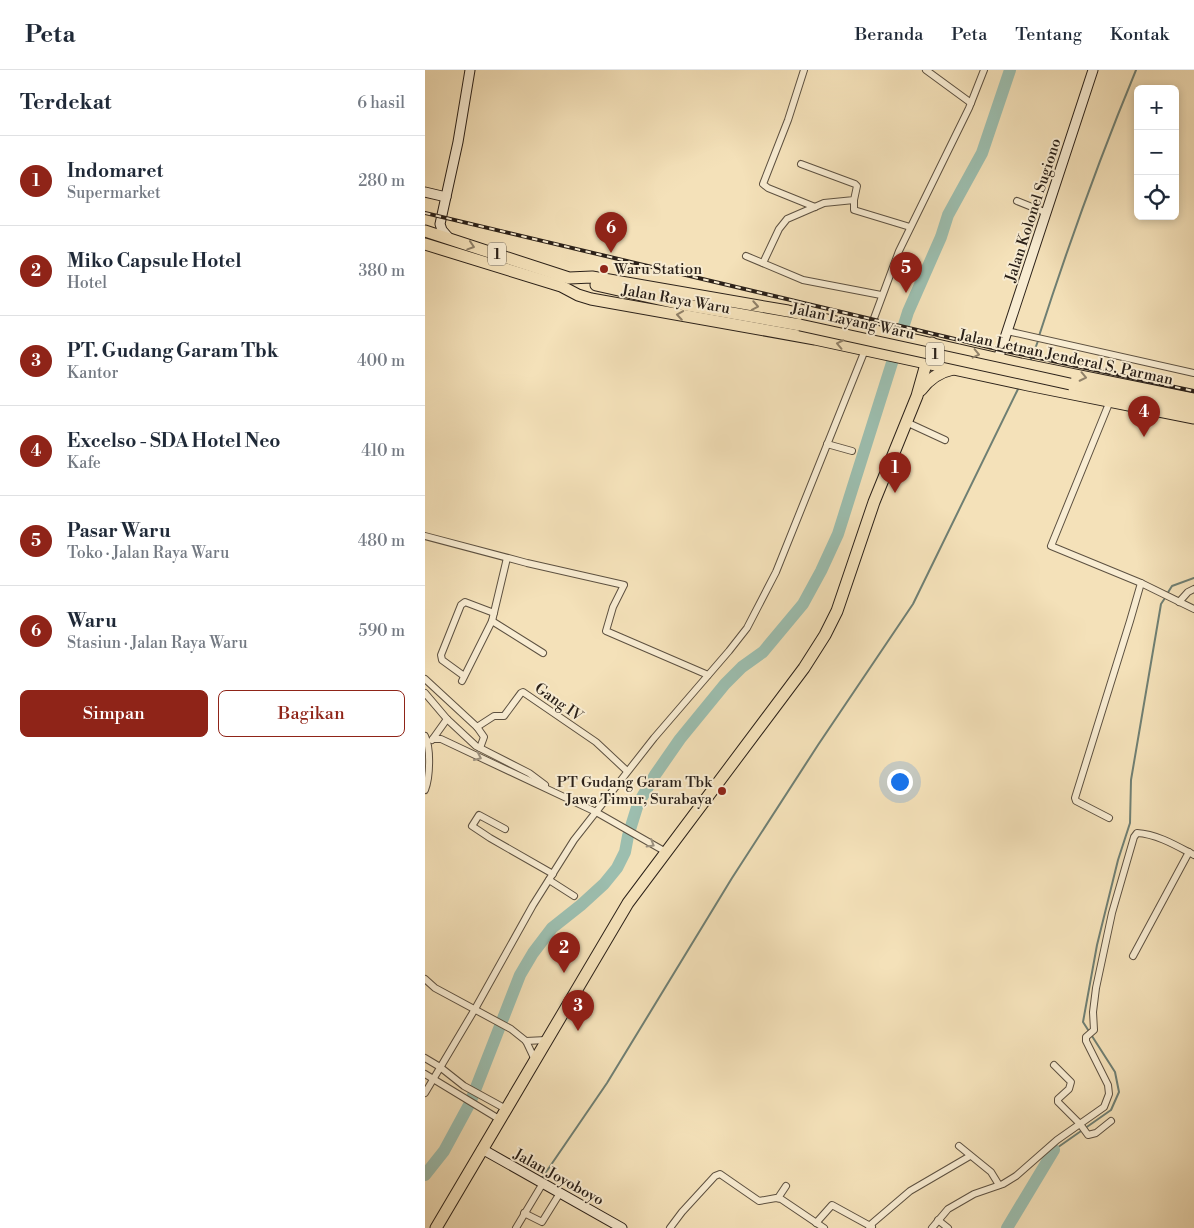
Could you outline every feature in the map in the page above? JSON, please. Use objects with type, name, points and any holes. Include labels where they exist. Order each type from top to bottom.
[{"type":"highway","name":"Jalan Raya Waru","points":[[425,230],[565,282],[578,295],[591,299],[787,334],[926,363]]},
{"type":"highway","name":"Jalan Raya Waru","points":[[425,244],[565,282],[602,279],[788,311],[932,343]]},
{"type":"highway","name":"Jalan Layang Waru","points":[[565,282],[652,302],[681,304],[800,325],[1194,409]]},
{"type":"highway","points":[[914,339],[921,349],[917,357],[908,359],[917,380],[917,396]]},
{"type":"highway","name":"Jalan Letnan Jenderal S. Parman","points":[[932,343],[1035,367],[1194,399]]},
{"type":"highway","points":[[436,1228],[629,903],[804,668],[825,635],[837,611],[874,502],[917,396],[932,343]]},
{"type":"highway","points":[[926,363],[1194,418]]},
{"type":"highway","points":[[917,396],[932,378],[939,373],[954,369]]},
{"type":"street","points":[[450,238],[442,230],[440,224],[471,70]]},
{"type":"street","points":[[804,70],[788,120],[763,184],[768,188],[815,207]]},
{"type":"street","points":[[926,70],[971,103]]},
{"type":"street","points":[[870,329],[881,295],[910,227],[971,103],[985,70]]},
{"type":"street","name":"Jalan Kolonel Sugiono","points":[[998,359],[1093,70]]},
{"type":"street","points":[[801,164],[855,184],[857,186],[853,210],[910,227]]},
{"type":"street","points":[[425,192],[445,197]]},
{"type":"street","points":[[763,263],[779,229],[787,220],[828,202],[854,200]]},
{"type":"street","points":[[1017,201],[1047,213]]},
{"type":"street","points":[[425,230],[440,224]]},
{"type":"street","points":[[745,256],[803,280],[881,295]]},
{"type":"street","points":[[1007,331],[1194,372]]},
{"type":"street","points":[[425,1093],[475,1009],[533,905],[574,840],[627,771],[747,628],[784,554],[865,350]]},
{"type":"street","points":[[1110,401],[1051,546],[1141,582],[1194,609]]},
{"type":"street","points":[[906,422],[945,440]]},
{"type":"street","points":[[827,444],[852,451]]},
{"type":"street","points":[[425,536],[507,558],[624,585],[613,608],[606,630],[708,674]]},
{"type":"street","points":[[494,613],[470,602],[465,602],[461,605],[441,655],[442,660],[463,679],[492,622],[507,558]]},
{"type":"street","points":[[1109,818],[1076,801],[1075,798],[1141,582]]},
{"type":"street","points":[[1179,602],[1194,589]]},
{"type":"street","points":[[492,622],[543,653]]},
{"type":"street","points":[[425,679],[477,728],[484,737],[480,748]]},
{"type":"street","name":"Gang IV","points":[[477,728],[494,716],[504,716],[523,692],[596,742],[627,771]]},
{"type":"street","points":[[425,693],[447,719],[476,746],[529,773],[556,794]]},
{"type":"street","points":[[429,743],[447,719]]},
{"type":"street","points":[[425,736],[429,743],[428,778],[425,790]]},
{"type":"street","points":[[429,743],[441,740],[596,812],[666,852]]},
{"type":"street","points":[[505,829],[479,816],[472,826],[551,877],[574,896]]},
{"type":"street","points":[[932,1228],[948,1209],[973,1194],[1001,1185],[1016,1176],[1035,1158],[1104,1107],[1109,1094],[1107,1080],[1087,1044],[1086,1037],[1094,1029],[1093,1002],[1112,913],[1133,837],[1137,833],[1148,835],[1191,854],[1133,956]]},
{"type":"street","points":[[425,979],[435,988],[494,1019],[526,1040],[535,1060]]},
{"type":"street","points":[[425,986],[435,988]]},
{"type":"street","points":[[526,1040],[546,1040]]},
{"type":"street","points":[[425,1058],[482,1096],[503,1114]]},
{"type":"street","points":[[1054,1065],[1071,1082],[1069,1089],[1058,1099],[1058,1102],[1085,1132],[1090,1135],[1096,1133],[1111,1121]]},
{"type":"street","points":[[425,1074],[476,1105],[503,1114]]},
{"type":"street","points":[[461,1096],[467,1087]]},
{"type":"street","points":[[959,1146],[991,1172],[1001,1185]]},
{"type":"street","name":"Jalan Joyoboyo","points":[[482,1149],[560,1193],[608,1224],[622,1228]]},
{"type":"street","points":[[816,1223],[832,1205],[871,1227],[910,1191],[970,1156]]},
{"type":"street","points":[[670,1228],[682,1212],[718,1174],[723,1175],[759,1201],[778,1198],[824,1228]]},
{"type":"street","points":[[516,1228],[539,1181]]},
{"type":"street","points":[[778,1198],[786,1186]]},
{"type":"street","points":[[524,1213],[542,1222],[560,1193]]},
{"type":"street","points":[[938,1220],[948,1228]]},
{"type":"waterway","points":[[425,1175],[444,1151],[470,1103],[520,975],[533,953],[552,928],[604,884],[617,868],[625,852],[638,804],[655,775],[680,739],[725,684],[742,667],[763,652],[803,604],[821,571],[838,534],[908,312],[941,237],[948,215],[982,153],[1010,70]]},
{"type":"waterway","points":[[1039,336],[1085,202],[1136,70]]},
{"type":"waterway","points":[[1030,362],[1038,341]]},
{"type":"waterway","points":[[542,1178],[607,1083],[732,878],[818,745],[913,604],[1019,387]]},
{"type":"waterway","points":[[1167,594],[1172,586],[1194,578]]},
{"type":"waterway","points":[[1054,1150],[1111,1110],[1119,1092],[1115,1072],[1083,1022],[1097,945],[1118,860],[1130,823],[1131,780],[1161,604],[1165,598]]},
{"type":"waterway","points":[[1007,1228],[1054,1150]]},
{"type":"railway","points":[[425,213],[1001,350],[1194,391]]},
{"type":"place","name":"Waru","points":[[611,253]]},
{"type":"place","name":"Waru Station","points":[[604,269]]},
{"type":"place","name":"Pasar Waru","points":[[906,293]]},
{"type":"place","name":"Excelso - SDA Hotel Neo","points":[[1144,437]]},
{"type":"place","name":"Indomaret","points":[[895,493]]},
{"type":"place","name":"PT Gudang Garam Tbk Jawa Timur, Surabaya","points":[[722,791]]},
{"type":"place","name":"Miko Capsule Hotel","points":[[564,973]]},
{"type":"place","name":"PT. Gudang Garam Tbk","points":[[578,1031]]}]
